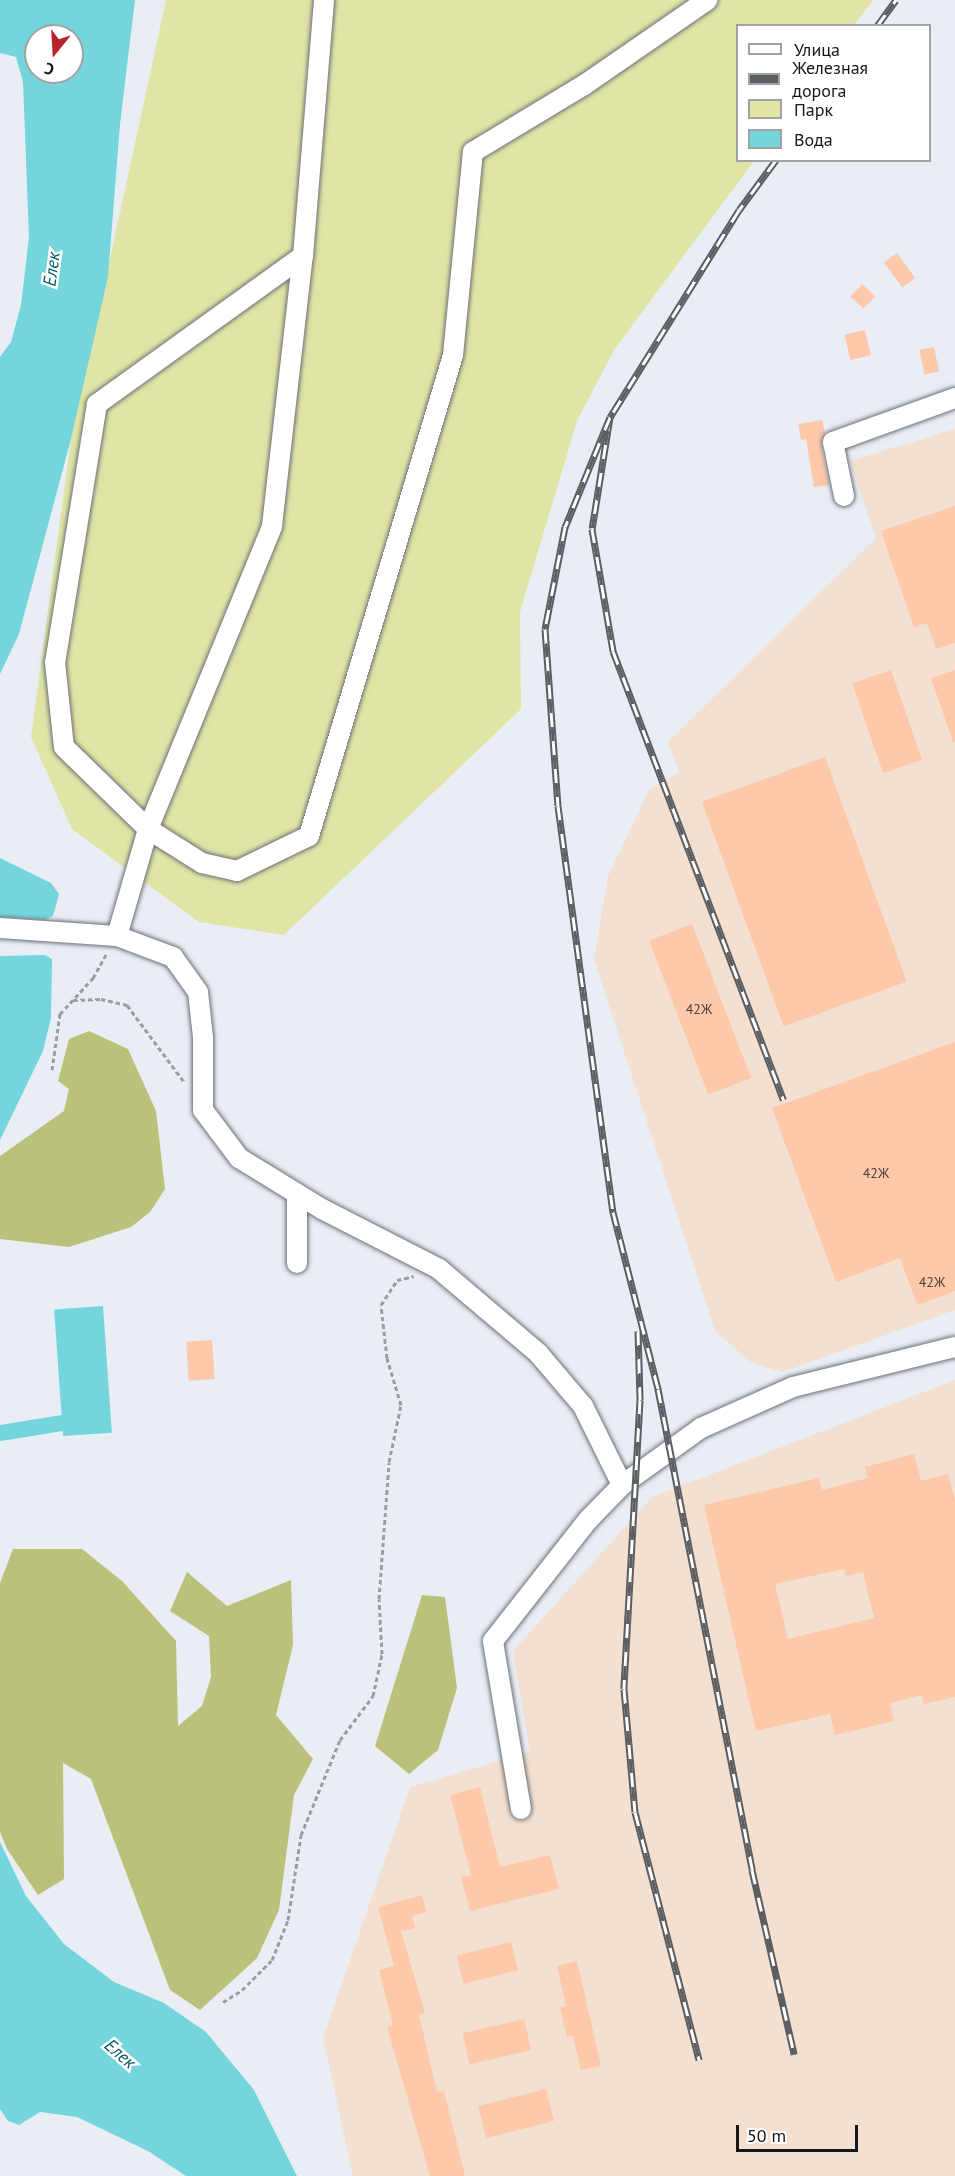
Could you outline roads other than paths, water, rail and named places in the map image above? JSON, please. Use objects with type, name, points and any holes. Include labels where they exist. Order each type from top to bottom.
[{"type":"street","points":[[117,936],[148,829],[272,526],[303,256],[324,0]]},
{"type":"street","points":[[303,256],[97,404],[55,662],[64,747],[148,829],[202,863],[237,871],[309,836],[453,355],[473,152],[584,86],[707,0]]},
{"type":"street","points":[[844,496],[833,442],[955,398]]},
{"type":"street","points":[[0,928],[117,936],[174,957],[198,992],[203,1037],[203,1110],[239,1158],[297,1194],[439,1269],[538,1353],[583,1406],[622,1485]]},
{"type":"street","points":[[297,1194],[297,1263]]},
{"type":"street","points":[[521,1809],[493,1641],[549,1565],[622,1485],[701,1428],[793,1387],[955,1347]]},
{"type":"water","name":"Елек","points":[[0,0],[135,0],[120,124],[108,277],[71,439],[19,634],[0,674],[0,357],[11,342],[21,305],[29,237],[23,82],[16,57],[0,53]]},
{"type":"water","points":[[0,858],[51,883],[59,894],[53,916],[45,920],[0,917]]},
{"type":"water","points":[[45,955],[52,959],[51,1018],[43,1051],[0,1140],[0,956]]},
{"type":"water","points":[[103,1306],[112,1433],[63,1436],[54,1309]]},
{"type":"water","name":"Елек","points":[[0,1842],[26,1896],[64,1944],[114,1982],[164,2003],[206,2032],[254,2090],[297,2176],[186,2176],[148,2151],[77,2117],[40,2112],[19,2125],[8,2121],[0,2109]]},
{"type":"waterway","points":[[0,1433],[80,1420]]},
{"type":"railway","points":[[878,24],[896,0]]},
{"type":"railway","points":[[775,162],[739,210],[610,417],[592,529],[613,651],[784,1100]]},
{"type":"railway","points":[[610,417],[565,527],[545,629],[558,806],[613,1212],[658,1389],[752,1870],[794,2054]]},
{"type":"railway","points":[[638,1331],[640,1400],[624,1689],[635,1812],[699,2060]]}]
